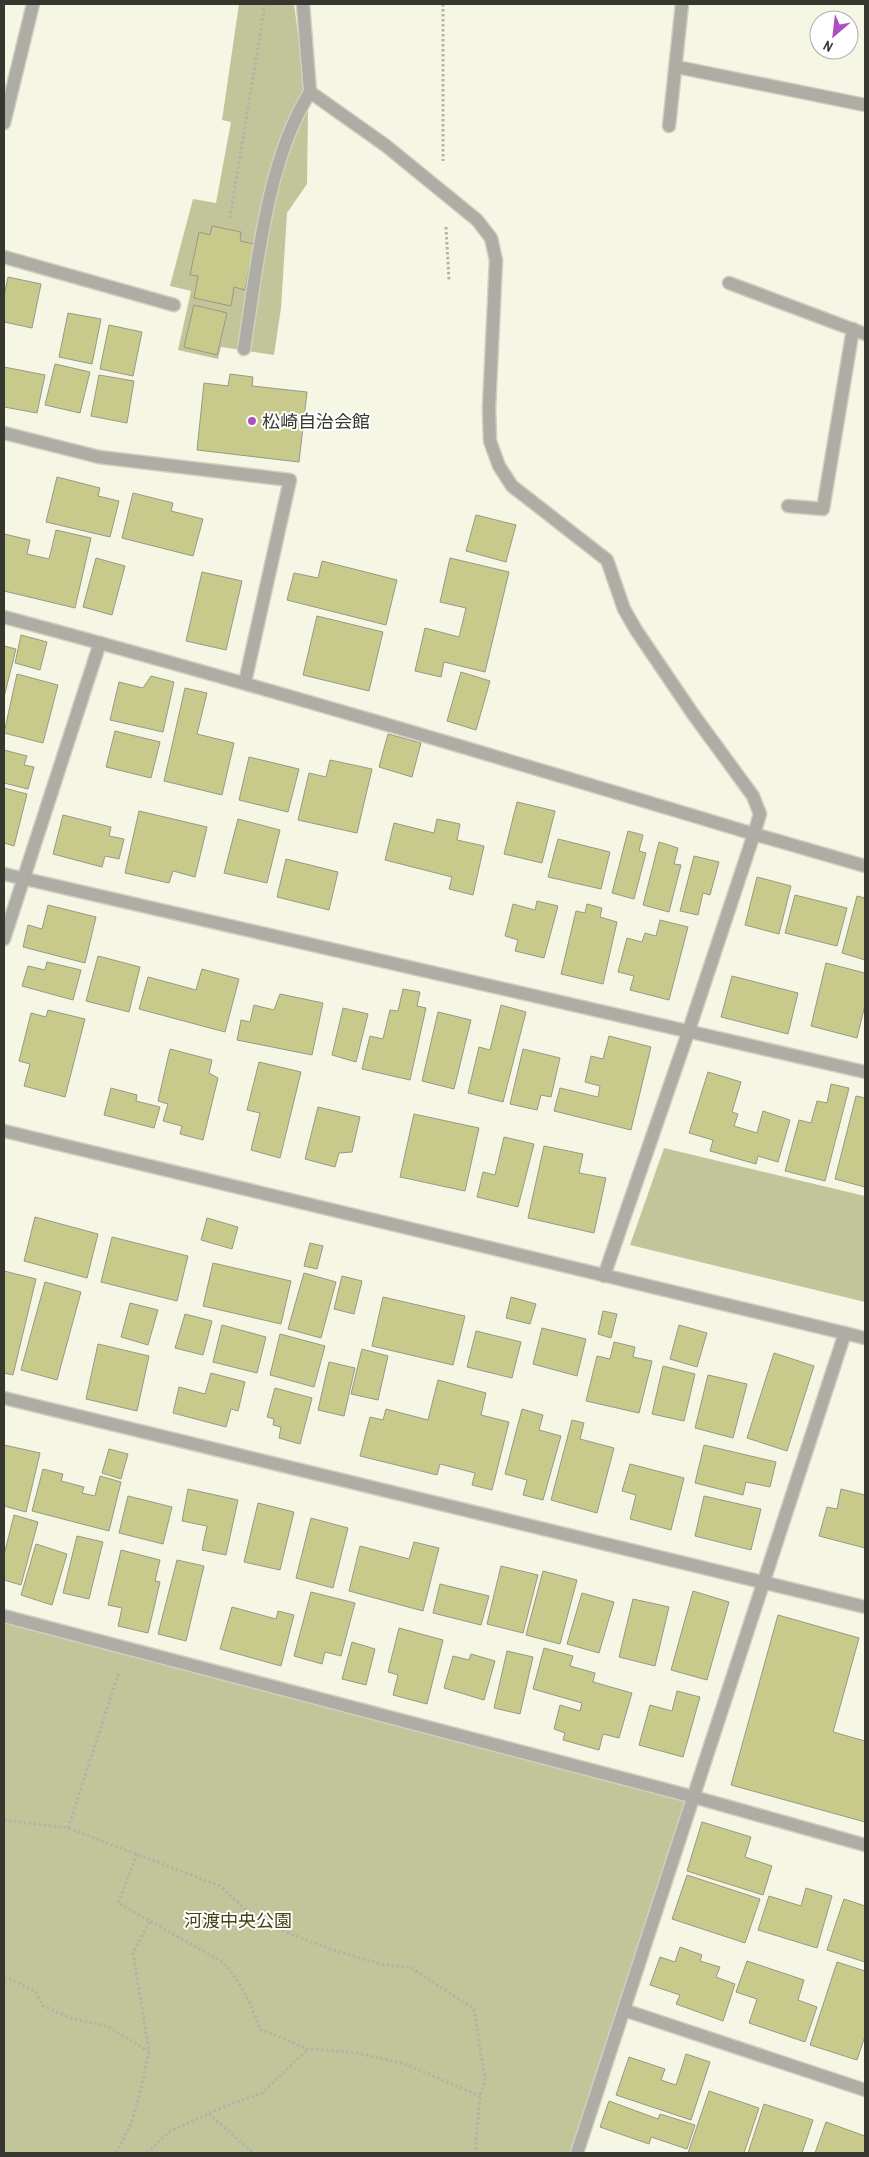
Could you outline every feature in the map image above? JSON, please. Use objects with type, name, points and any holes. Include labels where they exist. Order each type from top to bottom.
[{"type":"street","points":[[4,123],[33,4]]},
{"type":"street","points":[[244,350],[268,203],[297,113],[310,92],[303,4]]},
{"type":"street","points":[[670,126],[682,4]]},
{"type":"street","points":[[677,67],[865,105]]},
{"type":"street","points":[[310,92],[385,145],[477,220],[492,238],[496,260],[489,408],[490,441],[499,466],[512,486],[607,560],[624,609],[636,630],[693,714],[754,796],[760,814],[689,1030],[604,1276]]},
{"type":"street","points":[[4,257],[174,305]]},
{"type":"street","points":[[729,283],[865,334]]},
{"type":"street","points":[[788,506],[823,509],[853,329]]},
{"type":"street","points":[[4,432],[99,457],[290,480],[245,682]]},
{"type":"street","points":[[4,617],[245,682],[865,866]]},
{"type":"street","points":[[4,939],[100,643]]},
{"type":"street","points":[[4,874],[865,1072]]},
{"type":"street","points":[[4,1131],[865,1338]]},
{"type":"street","points":[[577,2153],[845,1333]]},
{"type":"street","points":[[4,1398],[865,1607]]},
{"type":"street","points":[[4,1616],[694,1797],[865,1845]]},
{"type":"street","points":[[624,2010],[865,2090]]},
{"type":"path","points":[[230,218],[265,4]]},
{"type":"path","points":[[443,4],[444,194],[449,280]]},
{"type":"path","points":[[68,1828],[126,1648]]},
{"type":"path","points":[[4,1821],[68,1828],[220,1886],[259,1922],[336,1951],[385,1966],[410,1967],[474,2009],[485,2080],[480,2096],[475,2153]]},
{"type":"path","points":[[138,1854],[118,1903],[221,1960],[229,1967],[254,2013],[260,2029],[308,2049],[353,2052],[405,2064],[480,2096]]},
{"type":"path","points":[[116,2153],[131,2124],[142,2086],[149,2051],[133,1953],[150,1921]]},
{"type":"path","points":[[4,1979],[10,1978],[36,1992],[43,2006],[71,2018],[107,2026],[149,2051]]},
{"type":"path","points":[[147,2153],[170,2131],[262,2093],[308,2049]]},
{"type":"path","points":[[208,2114],[253,2153]]},
{"type":"green space","points":[[239,4],[294,4],[308,109],[307,184],[287,213],[281,308],[274,355],[221,347],[218,359],[178,350],[191,291],[170,286],[193,199],[216,203],[231,122],[222,120]]},
{"type":"green space","points":[[664,1148],[865,1196],[865,1302],[630,1245]]},
{"type":"green space","name":"河渡中央公園","points":[[4,1616],[694,1797],[577,2153],[4,2153]]},
{"type":"building","points":[[212,226],[241,232],[240,241],[254,244],[245,290],[234,287],[231,306],[194,298],[198,276],[190,275],[199,232],[210,235]]},
{"type":"building","points":[[8,277],[41,284],[32,328],[4,322],[4,296]]},
{"type":"building","points":[[194,305],[227,313],[217,355],[184,347]]},
{"type":"building","points":[[68,313],[101,319],[92,364],[59,357]]},
{"type":"building","points":[[109,325],[142,332],[133,376],[100,369]]},
{"type":"building","points":[[55,364],[90,372],[80,413],[45,405]]},
{"type":"building","points":[[4,367],[45,375],[37,413],[4,407]]},
{"type":"building","name":"松崎自治会館","points":[[230,374],[253,377],[252,386],[307,392],[299,462],[197,450],[204,383],[228,386]]},
{"type":"building","points":[[99,375],[134,381],[127,423],[91,416]]},
{"type":"building","points":[[57,477],[100,488],[98,496],[119,501],[110,537],[46,522]]},
{"type":"building","points":[[133,493],[173,503],[171,511],[203,519],[193,556],[122,538]]},
{"type":"building","points":[[476,515],[516,525],[506,562],[466,551]]},
{"type":"building","points":[[56,530],[91,538],[75,608],[4,591],[4,534],[30,540],[27,554],[49,559]]},
{"type":"building","points":[[96,558],[125,566],[112,615],[83,607]]},
{"type":"building","points":[[450,558],[509,572],[485,672],[444,662],[441,677],[415,671],[425,628],[459,637],[466,608],[440,602]]},
{"type":"building","points":[[322,561],[397,580],[386,625],[287,600],[294,573],[318,578]]},
{"type":"building","points":[[202,572],[242,581],[226,650],[186,641]]},
{"type":"building","points":[[317,616],[383,632],[369,691],[303,675]]},
{"type":"building","points":[[21,635],[47,642],[40,670],[15,663]]},
{"type":"building","points":[[4,646],[16,649],[4,697]]},
{"type":"building","points":[[461,672],[490,681],[476,730],[447,721]]},
{"type":"building","points":[[17,674],[58,685],[43,743],[4,733]]},
{"type":"building","points":[[151,676],[174,682],[163,732],[110,720],[119,682],[143,688]]},
{"type":"building","points":[[185,688],[207,693],[197,734],[234,743],[222,795],[164,781]]},
{"type":"building","points":[[115,731],[160,742],[151,778],[106,767]]},
{"type":"building","points":[[388,734],[421,743],[412,777],[379,767]]},
{"type":"building","points":[[4,750],[27,756],[24,765],[34,767],[28,789],[4,783]]},
{"type":"building","points":[[249,757],[299,769],[288,812],[239,800]]},
{"type":"building","points":[[330,760],[372,769],[357,833],[298,820],[309,773],[326,777]]},
{"type":"building","points":[[4,788],[27,794],[14,846],[4,843]]},
{"type":"building","points":[[517,802],[555,811],[542,863],[504,854]]},
{"type":"building","points":[[139,811],[207,827],[195,877],[173,871],[169,883],[125,873]]},
{"type":"building","points":[[63,815],[111,827],[109,836],[124,839],[119,859],[105,856],[102,867],[53,854]]},
{"type":"building","points":[[238,819],[280,830],[267,883],[224,873]]},
{"type":"building","points":[[437,819],[460,824],[457,840],[484,846],[473,895],[449,889],[452,877],[385,860],[394,823],[434,833]]},
{"type":"building","points":[[628,831],[643,835],[639,851],[646,853],[634,899],[612,893]]},
{"type":"building","points":[[558,839],[610,852],[601,889],[548,877]]},
{"type":"building","points":[[659,842],[678,848],[674,864],[681,865],[669,912],[643,905]]},
{"type":"building","points":[[694,856],[719,862],[710,895],[703,893],[698,915],[680,911]]},
{"type":"building","points":[[286,859],[338,872],[329,910],[277,897]]},
{"type":"building","points":[[757,877],[791,886],[779,934],[745,925]]},
{"type":"building","points":[[795,895],[847,908],[837,946],[785,933]]},
{"type":"building","points":[[857,896],[865,898],[865,960],[842,953]]},
{"type":"building","points":[[537,901],[558,906],[544,958],[515,951],[518,940],[505,936],[513,904],[535,910]]},
{"type":"building","points":[[587,904],[602,908],[600,917],[617,922],[603,984],[561,974],[576,911],[585,913]]},
{"type":"building","points":[[48,905],[96,917],[85,963],[23,947],[28,925],[42,929]]},
{"type":"building","points":[[660,920],[688,927],[669,1000],[630,990],[634,976],[618,972],[627,938],[642,942],[645,933],[656,936]]},
{"type":"building","points":[[98,956],[140,967],[129,1012],[86,1001]]},
{"type":"building","points":[[47,962],[81,970],[73,1000],[22,986],[28,966],[45,970]]},
{"type":"building","points":[[826,963],[865,973],[865,1005],[857,1038],[811,1026]]},
{"type":"building","points":[[202,969],[239,979],[225,1032],[139,1009],[148,977],[196,990]]},
{"type":"building","points":[[732,976],[798,993],[788,1034],[721,1017]]},
{"type":"building","points":[[403,989],[420,992],[417,1006],[426,1008],[410,1080],[362,1069],[370,1036],[383,1039],[390,1010],[398,1011]]},
{"type":"building","points":[[280,994],[323,1003],[312,1055],[237,1040],[241,1020],[250,1022],[254,1005],[274,1010]]},
{"type":"building","points":[[501,1005],[526,1012],[503,1102],[468,1093],[479,1047],[490,1050]]},
{"type":"building","points":[[343,1008],[368,1014],[356,1062],[332,1055]]},
{"type":"building","points":[[48,1010],[85,1019],[65,1097],[24,1086],[30,1064],[19,1061],[31,1013],[46,1017]]},
{"type":"building","points":[[438,1012],[471,1020],[454,1089],[422,1081]]},
{"type":"building","points":[[609,1036],[651,1047],[631,1130],[554,1111],[560,1088],[598,1097],[600,1086],[585,1082],[591,1056],[603,1059]]},
{"type":"building","points":[[170,1049],[212,1060],[209,1073],[218,1078],[203,1140],[180,1134],[182,1126],[163,1121],[168,1104],[158,1101]]},
{"type":"building","points":[[523,1049],[560,1058],[551,1097],[541,1095],[537,1110],[510,1104]]},
{"type":"building","points":[[259,1062],[301,1072],[280,1158],[251,1150],[260,1113],[247,1110]]},
{"type":"building","points":[[708,1072],[741,1082],[732,1112],[738,1114],[734,1126],[757,1133],[763,1111],[790,1120],[778,1162],[758,1156],[756,1164],[710,1151],[713,1140],[689,1133]]},
{"type":"building","points":[[831,1084],[849,1088],[825,1181],[785,1171],[799,1120],[811,1123],[817,1101],[827,1103]]},
{"type":"building","points":[[111,1088],[137,1095],[136,1101],[160,1107],[154,1128],[104,1115]]},
{"type":"building","points":[[856,1096],[865,1098],[865,1187],[835,1179]]},
{"type":"building","points":[[318,1107],[360,1117],[352,1152],[339,1153],[335,1167],[305,1159]]},
{"type":"building","points":[[414,1114],[479,1128],[465,1191],[400,1177]]},
{"type":"building","points":[[504,1137],[534,1144],[518,1207],[477,1197],[483,1172],[495,1175]]},
{"type":"building","points":[[544,1146],[583,1154],[579,1173],[606,1178],[594,1233],[528,1218]]},
{"type":"building","points":[[35,1217],[98,1234],[87,1278],[24,1261]]},
{"type":"building","points":[[207,1218],[238,1227],[232,1249],[201,1240]]},
{"type":"building","points":[[112,1237],[188,1256],[177,1301],[101,1282]]},
{"type":"building","points":[[310,1243],[323,1246],[317,1269],[304,1266]]},
{"type":"building","points":[[213,1263],[291,1281],[281,1324],[203,1306]]},
{"type":"building","points":[[4,1271],[36,1279],[13,1375],[4,1373]]},
{"type":"building","points":[[304,1273],[336,1282],[321,1338],[288,1329]]},
{"type":"building","points":[[342,1276],[362,1281],[354,1314],[334,1309]]},
{"type":"building","points":[[45,1282],[81,1292],[57,1380],[21,1370]]},
{"type":"building","points":[[383,1297],[465,1316],[453,1365],[372,1346]]},
{"type":"building","points":[[511,1297],[536,1304],[530,1324],[506,1318]]},
{"type":"building","points":[[130,1303],[158,1310],[148,1345],[121,1337]]},
{"type":"building","points":[[603,1311],[617,1314],[611,1338],[598,1334]]},
{"type":"building","points":[[185,1314],[212,1321],[203,1355],[175,1348]]},
{"type":"building","points":[[222,1325],[266,1337],[257,1373],[213,1362]]},
{"type":"building","points":[[679,1325],[707,1333],[697,1367],[670,1359]]},
{"type":"building","points":[[542,1328],[586,1339],[577,1376],[533,1364]]},
{"type":"building","points":[[476,1331],[521,1342],[512,1378],[467,1367]]},
{"type":"building","points":[[280,1334],[325,1346],[314,1387],[270,1375]]},
{"type":"building","points":[[614,1342],[635,1347],[633,1357],[652,1361],[639,1413],[586,1401],[597,1356],[610,1359]]},
{"type":"building","points":[[98,1344],[149,1356],[137,1411],[86,1399]]},
{"type":"building","points":[[362,1349],[388,1356],[378,1400],[351,1394]]},
{"type":"building","points":[[774,1353],[814,1366],[787,1451],[747,1438]]},
{"type":"building","points":[[329,1362],[355,1368],[344,1416],[318,1410]]},
{"type":"building","points":[[663,1366],[695,1374],[684,1421],[652,1414]]},
{"type":"building","points":[[211,1373],[245,1382],[238,1411],[231,1409],[226,1427],[173,1413],[179,1387],[205,1394]]},
{"type":"building","points":[[708,1375],[747,1384],[733,1438],[695,1428]]},
{"type":"building","points":[[438,1380],[486,1393],[481,1415],[509,1422],[492,1490],[472,1485],[475,1473],[440,1464],[437,1475],[360,1456],[370,1417],[383,1420],[386,1409],[428,1420]]},
{"type":"building","points":[[275,1388],[312,1398],[300,1444],[279,1438],[281,1427],[273,1425],[274,1419],[267,1417]]},
{"type":"building","points":[[522,1409],[543,1415],[539,1430],[561,1436],[543,1500],[523,1495],[527,1480],[505,1474]]},
{"type":"building","points":[[572,1420],[584,1423],[580,1439],[614,1448],[597,1513],[551,1500]]},
{"type":"building","points":[[4,1445],[40,1453],[26,1512],[4,1506]]},
{"type":"building","points":[[704,1445],[776,1462],[770,1487],[746,1482],[743,1495],[695,1483]]},
{"type":"building","points":[[109,1449],[128,1454],[121,1479],[102,1473]]},
{"type":"building","points":[[630,1464],[684,1478],[671,1530],[630,1519],[636,1495],[622,1491]]},
{"type":"building","points":[[43,1469],[63,1474],[61,1481],[84,1487],[82,1493],[95,1496],[100,1476],[121,1482],[109,1531],[32,1511]]},
{"type":"building","points":[[188,1489],[238,1500],[226,1555],[202,1550],[207,1526],[182,1521]]},
{"type":"building","points":[[841,1489],[865,1495],[865,1548],[819,1536],[827,1507],[837,1509]]},
{"type":"building","points":[[128,1496],[172,1507],[163,1544],[119,1533]]},
{"type":"building","points":[[704,1496],[761,1509],[751,1550],[695,1536]]},
{"type":"building","points":[[258,1503],[294,1512],[280,1570],[244,1562]]},
{"type":"building","points":[[14,1515],[38,1522],[21,1585],[4,1580],[4,1555]]},
{"type":"building","points":[[311,1518],[348,1528],[333,1588],[296,1578]]},
{"type":"building","points":[[77,1536],[103,1542],[89,1599],[63,1593]]},
{"type":"building","points":[[414,1542],[439,1548],[423,1611],[349,1591],[360,1546],[409,1559]]},
{"type":"building","points":[[36,1544],[67,1554],[52,1605],[21,1595]]},
{"type":"building","points":[[121,1550],[160,1560],[155,1581],[160,1582],[148,1633],[118,1626],[122,1608],[108,1605]]},
{"type":"building","points":[[177,1560],[204,1566],[186,1641],[158,1634]]},
{"type":"building","points":[[501,1566],[538,1575],[523,1633],[487,1624]]},
{"type":"building","points":[[543,1571],[577,1580],[560,1644],[526,1635]]},
{"type":"building","points":[[440,1584],[489,1596],[481,1625],[433,1613]]},
{"type":"building","points":[[693,1591],[729,1602],[707,1680],[671,1670]]},
{"type":"building","points":[[311,1592],[355,1603],[341,1656],[325,1652],[322,1664],[294,1656]]},
{"type":"building","points":[[582,1593],[614,1602],[599,1653],[567,1644]]},
{"type":"building","points":[[633,1599],[669,1607],[655,1666],[619,1657]]},
{"type":"building","points":[[232,1607],[276,1619],[278,1611],[294,1615],[281,1666],[220,1649]]},
{"type":"building","points":[[778,1615],[859,1638],[833,1732],[865,1741],[865,1822],[731,1785]]},
{"type":"building","points":[[399,1628],[443,1640],[427,1704],[393,1695],[398,1675],[388,1672]]},
{"type":"building","points":[[352,1642],[375,1649],[366,1685],[342,1679]]},
{"type":"building","points":[[544,1648],[573,1656],[570,1666],[595,1673],[593,1682],[632,1693],[619,1738],[603,1734],[599,1750],[563,1740],[565,1733],[554,1729],[560,1705],[580,1711],[582,1703],[533,1689]]},
{"type":"building","points":[[507,1651],[533,1657],[520,1714],[494,1708]]},
{"type":"building","points":[[471,1654],[495,1661],[484,1700],[444,1688],[453,1656],[469,1660]]},
{"type":"building","points":[[677,1691],[700,1697],[683,1757],[639,1745],[650,1705],[672,1711]]},
{"type":"building","points":[[702,1822],[751,1837],[745,1857],[772,1866],[763,1895],[687,1871]]},
{"type":"building","points":[[687,1875],[760,1899],[745,1943],[672,1919]]},
{"type":"building","points":[[806,1888],[832,1896],[817,1948],[758,1930],[769,1896],[801,1906]]},
{"type":"building","points":[[844,1899],[865,1906],[865,1962],[827,1950]]},
{"type":"building","points":[[680,1947],[702,1955],[700,1961],[720,1967],[716,1977],[735,1984],[723,2021],[676,2004],[680,1995],[650,1985],[660,1957],[675,1962]]},
{"type":"building","points":[[747,1961],[804,1980],[798,2000],[817,2007],[805,2042],[749,2023],[757,1999],[736,1992]]},
{"type":"building","points":[[837,1962],[865,1971],[865,2036],[857,2060],[810,2045]]},
{"type":"building","points":[[686,2054],[710,2062],[691,2120],[616,2095],[629,2057],[665,2069],[661,2080],[676,2085]]},
{"type":"building","points":[[709,2091],[759,2108],[744,2153],[688,2153]]},
{"type":"building","points":[[609,2101],[658,2119],[660,2114],[695,2125],[687,2149],[651,2137],[649,2144],[600,2127]]},
{"type":"building","points":[[764,2104],[813,2120],[802,2153],[748,2153]]},
{"type":"building","points":[[826,2122],[865,2136],[865,2153],[815,2153]]},
{"type":"place","name":"松崎自治会館","points":[[252,421]]}]
